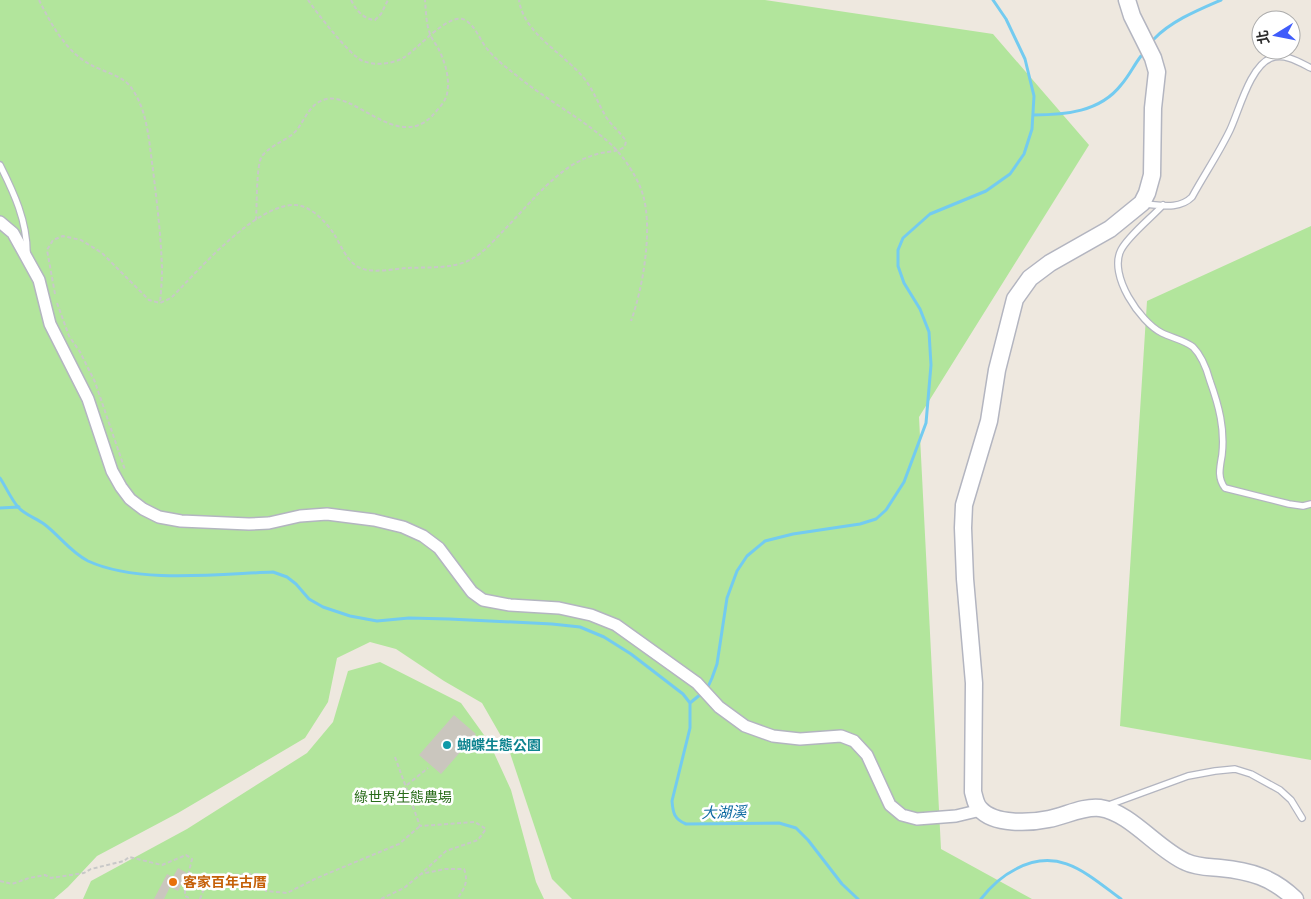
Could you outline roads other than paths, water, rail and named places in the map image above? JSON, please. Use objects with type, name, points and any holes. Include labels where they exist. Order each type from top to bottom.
[{"type":"street","points":[[1127,0],[1132,16],[1157,72],[1157,87],[1153,108],[1152,175],[1147,193],[1142,203],[1110,229],[1050,263],[1030,278],[1015,298],[997,370],[988,421],[964,505],[963,528],[974,683],[973,792],[976,804],[980,810],[990,817],[1009,821],[1030,822],[1049,819],[1084,809],[1099,808],[1111,811],[1176,857],[1189,864],[1245,871],[1268,879],[1283,888],[1295,899]]},
{"type":"street","points":[[0,222],[13,233],[39,280],[50,324],[88,399],[112,471],[120,487],[130,499],[143,509],[159,517],[181,521],[262,524],[300,516],[327,514],[374,520],[403,527],[423,536],[439,548],[472,592],[483,600],[510,605],[559,608],[600,618],[616,625],[699,686],[718,707],[746,726],[773,736],[800,739],[841,736],[854,741],[867,755],[890,806],[902,815],[917,819],[956,816],[980,810]]},
{"type":"lane","points":[[1142,203],[1174,206],[1186,203],[1192,197],[1230,131],[1248,87],[1263,62],[1272,58],[1284,57],[1311,68]]},
{"type":"lane","points":[[0,165],[24,221],[27,236],[27,256]]},
{"type":"lane","points":[[1163,206],[1120,251],[1119,270],[1127,294],[1149,324],[1161,333],[1186,343],[1198,354],[1209,378],[1222,423],[1223,438],[1220,476],[1225,488],[1289,504],[1303,506],[1311,504]]},
{"type":"lane","points":[[1099,808],[1188,776],[1235,769],[1252,774],[1280,790],[1291,800],[1302,818]]},
{"type":"waterway","points":[[690,703],[707,689],[712,678],[717,664],[727,598],[737,571],[747,556],[765,541],[793,534],[860,524],[876,519],[886,510],[904,482],[926,423],[931,365],[929,332],[920,309],[904,283],[898,266],[898,250],[903,238],[930,214],[986,191],[1010,174],[1024,154],[1032,129],[1034,96],[1025,59],[1006,19],[993,0]]},
{"type":"waterway","points":[[1154,39],[1177,21],[1221,0]]},
{"type":"waterway","points":[[1033,115],[1069,113],[1103,101],[1113,94],[1127,78],[1141,56]]},
{"type":"waterway","points":[[0,478],[21,510],[44,524],[82,557],[108,568],[130,573],[179,576],[273,572],[287,577],[309,599],[323,607],[350,616],[377,621],[409,618],[449,619],[580,627],[604,637],[631,654],[683,694],[690,703]]},
{"type":"waterway","points":[[0,508],[19,507]]},
{"type":"waterway","name":"大湖溪","points":[[690,703],[690,728],[672,801],[677,818],[686,824],[779,823],[796,828],[808,840],[842,884],[858,899]]},
{"type":"waterway","name":"大湖溪","points":[[981,899],[997,882],[1011,872],[1031,863],[1046,860],[1072,866],[1084,872],[1121,899]]},
{"type":"place","name":"蝴蝶生態公園","points":[[447,745]]},
{"type":"place","name":"客家百年古厝","points":[[173,882]]},
{"type":"park label","name":"綠世界生態農場","points":[[403,797]]}]
